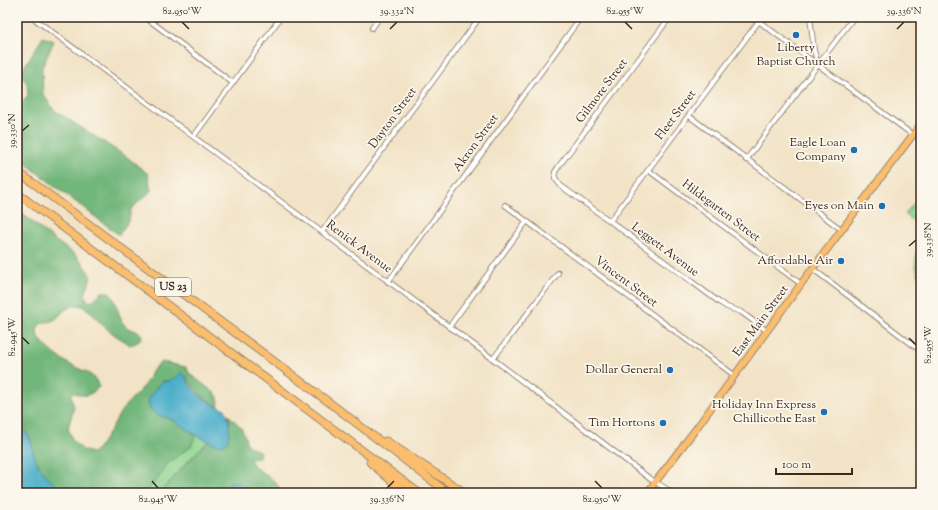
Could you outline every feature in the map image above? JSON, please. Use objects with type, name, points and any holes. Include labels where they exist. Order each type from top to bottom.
[{"type":"highway","name":"US 23","points":[[17,171],[330,403],[448,493]]},
{"type":"highway","name":"US 23","points":[[17,193],[419,493]]},
{"type":"highway","points":[[330,403],[465,493]]},
{"type":"highway","points":[[325,424],[406,493]]},
{"type":"main road","name":"East Main Street","points":[[647,493],[921,124]]},
{"type":"street","points":[[145,17],[233,83]]},
{"type":"street","points":[[194,136],[281,17]]},
{"type":"street","points":[[372,28],[380,17]]},
{"type":"street","name":"Dayton Street","points":[[322,232],[480,17]]},
{"type":"street","name":"Akron Street","points":[[388,282],[581,17]]},
{"type":"street","name":"Gilmore Street","points":[[555,178],[555,172],[559,166],[670,17]]},
{"type":"street","points":[[753,17],[913,135]]},
{"type":"street","points":[[810,17],[814,50],[818,65]]},
{"type":"street","points":[[746,160],[854,17]]},
{"type":"street","name":"Renick Avenue","points":[[35,18],[672,493]]},
{"type":"street","name":"Fleet Street","points":[[610,221],[759,21]]},
{"type":"street","points":[[688,116],[842,230]]},
{"type":"street","name":"Hildegarten Street","points":[[648,170],[801,284]]},
{"type":"street","name":"Leggett Avenue","points":[[555,178],[561,186],[719,302],[727,307],[741,312],[767,331]]},
{"type":"street","name":"Vincent Street","points":[[505,205],[734,375]]},
{"type":"street","points":[[449,327],[527,221]]},
{"type":"street","points":[[813,269],[921,351]]},
{"type":"street","points":[[493,359],[558,273]]},
{"type":"green space","points":[[43,37],[54,41],[42,68],[43,94],[54,110],[127,157],[148,174],[151,191],[131,209],[129,220],[119,235],[17,157],[17,108],[28,96],[27,84],[20,73]]},
{"type":"green space","points":[[921,195],[921,224],[912,220],[905,214]]},
{"type":"green space","points":[[17,210],[74,254],[83,264],[91,278],[85,294],[87,300],[91,302],[102,292],[109,292],[114,299],[122,322],[128,328],[139,332],[142,335],[139,341],[130,345],[108,330],[88,310],[78,305],[72,306],[65,310],[54,320],[44,322],[38,326],[38,335],[45,345],[67,363],[91,375],[99,385],[99,387],[89,395],[71,393],[74,407],[68,428],[73,441],[83,450],[92,453],[106,438],[124,407],[142,388],[155,368],[162,362],[186,367],[190,374],[216,394],[218,398],[219,407],[200,394],[186,376],[179,375],[169,381],[163,381],[156,388],[149,401],[150,409],[183,426],[196,435],[191,446],[166,465],[158,478],[148,490],[143,493],[110,493],[108,490],[103,493],[62,493],[39,466],[28,435],[17,425]]},
{"type":"green space","points":[[921,244],[921,280],[917,271],[916,258]]},
{"type":"green space","points":[[228,415],[241,428],[247,445],[260,453],[259,457],[250,460],[253,465],[276,483],[281,493],[256,493],[236,482],[230,483],[225,493],[159,493],[202,447],[209,441],[216,444],[230,424]]},
{"type":"green space","points":[[196,435],[209,441],[189,460],[159,493],[143,493],[148,490],[158,478],[166,465],[191,446]]},
{"type":"water","points":[[182,373],[192,388],[201,396],[210,403],[225,409],[229,422],[229,438],[224,444],[219,445],[205,440],[169,418],[152,411],[150,408],[148,402],[149,399],[161,382],[169,381]]},
{"type":"water","points":[[17,425],[28,435],[39,466],[62,493],[17,493]]},
{"type":"water","points":[[230,482],[236,482],[256,493],[225,493]]},
{"type":"place","name":"Liberty Baptist Church","points":[[796,35]]},
{"type":"place","name":"Eagle Loan Company","points":[[854,150]]},
{"type":"place","name":"Eyes on Main","points":[[882,206]]},
{"type":"place","name":"Affordable Air","points":[[841,261]]},
{"type":"place","name":"Dollar General","points":[[670,370]]},
{"type":"place","name":"Holiday Inn Express Chillicothe East","points":[[824,412]]},
{"type":"place","name":"Tim Hortons","points":[[663,423]]}]
